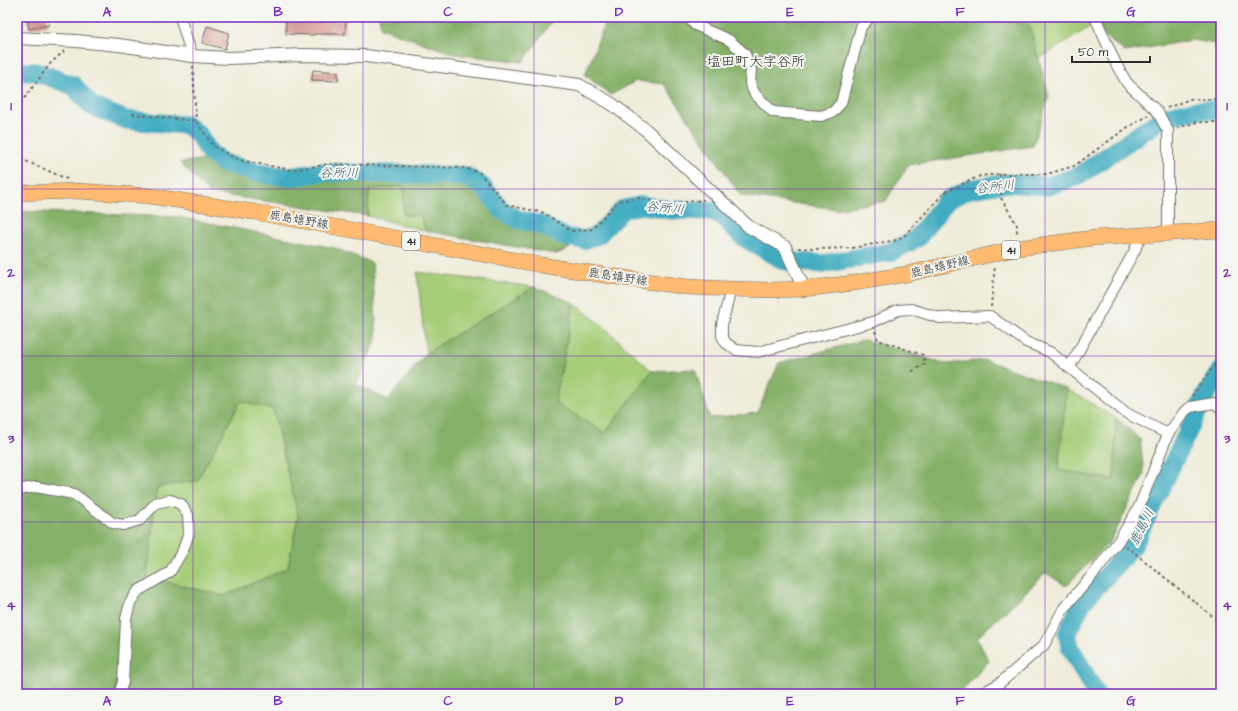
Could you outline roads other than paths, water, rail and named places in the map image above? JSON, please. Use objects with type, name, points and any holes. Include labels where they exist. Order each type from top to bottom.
[{"type":"main road","name":"鹿島嬉野線","points":[[17,194],[79,191],[150,196],[254,212],[542,265],[610,276],[687,287],[731,289],[804,289],[854,283],[907,274],[1018,248],[1093,238],[1221,230]]},
{"type":"street","points":[[180,17],[192,56]]},
{"type":"street","points":[[688,17],[695,25],[729,40],[745,54],[751,69],[750,84],[755,94],[773,112],[821,116],[833,112],[841,103],[861,27],[870,17]]},
{"type":"street","points":[[1095,17],[1116,64],[1127,82],[1157,111],[1168,131],[1168,233]]},
{"type":"street","points":[[17,38],[119,45],[192,56],[228,58],[302,55],[366,56],[579,85],[612,104],[646,130],[750,227],[785,247],[804,289]]},
{"type":"street","points":[[1069,368],[1135,250],[1140,235]]},
{"type":"street","points":[[731,289],[722,324],[722,336],[726,343],[736,350],[758,352],[873,322],[898,310],[911,310],[940,318],[990,316],[1026,342],[1050,352],[1126,413],[1168,434]]},
{"type":"street","points":[[981,694],[1000,683],[1044,645],[1064,608],[1096,571],[1119,540],[1139,507],[1168,434],[1184,411],[1190,407],[1217,406]]},
{"type":"street","points":[[17,490],[36,487],[74,494],[113,523],[123,525],[140,520],[156,503],[170,500],[181,504],[188,515],[189,533],[183,550],[170,572],[138,591],[130,603],[126,619],[123,682],[119,694]]},
{"type":"waterway","name":"谷所川","points":[[17,72],[37,72],[74,86],[91,106],[126,120],[186,125],[198,134],[209,152],[223,163],[263,174],[290,177],[322,172],[465,176],[482,186],[503,211],[519,220],[541,225],[565,237],[583,240],[598,235],[623,209],[643,205],[670,210],[711,211],[722,216],[743,237],[785,261],[822,264],[891,252],[917,238],[947,200],[970,189],[1007,183],[1048,186],[1078,176],[1166,116],[1197,110],[1221,110]]},
{"type":"waterway","name":"鹿島川","points":[[1096,694],[1070,647],[1067,633],[1082,603],[1133,546],[1205,396],[1221,371]]},
{"type":"district","name":"塩田町大字谷所","points":[[756,62]]}]
